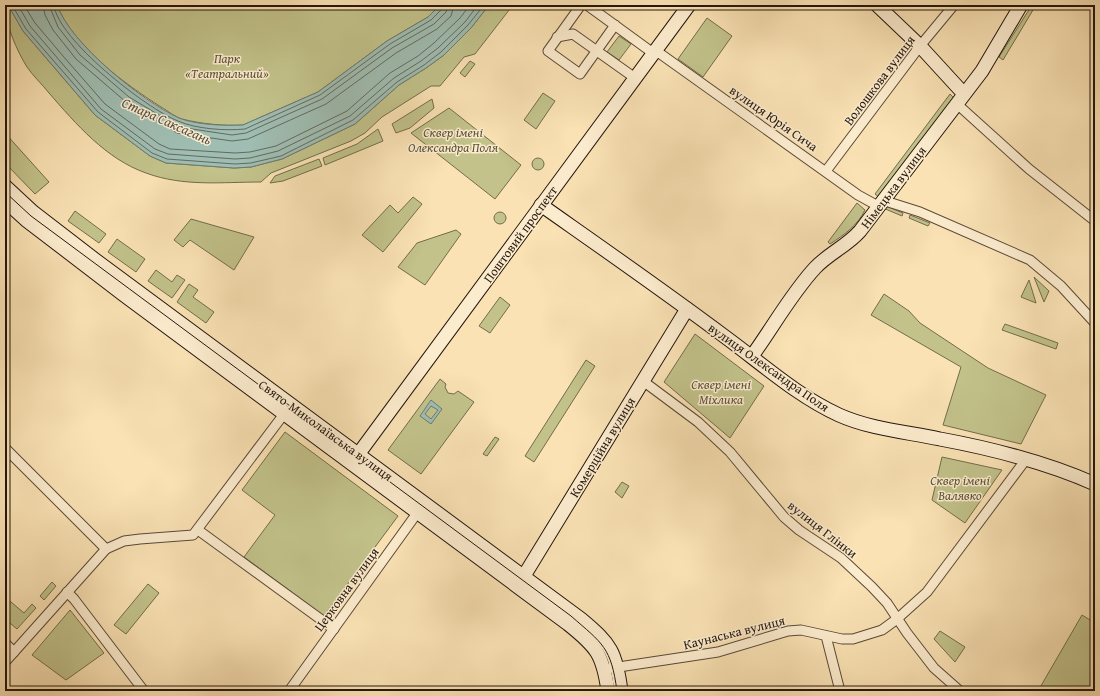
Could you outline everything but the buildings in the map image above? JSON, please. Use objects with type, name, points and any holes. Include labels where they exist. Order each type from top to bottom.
[{"type":"street","points":[[580,5],[548,51],[580,74],[615,25]]},
{"type":"street","name":"вулиця Юрія Сича","points":[[587,5],[826,171],[880,203],[920,212],[1030,260],[1061,286],[1095,323]]},
{"type":"street","name":"Поштовий проспект","points":[[355,458],[688,5]]},
{"type":"street","points":[[877,5],[920,46],[961,99],[1029,169],[1095,221]]},
{"type":"street","name":"Волошкова вулиця","points":[[826,171],[920,46],[954,5]]},
{"type":"street","name":"Німецька вулиця","points":[[752,356],[808,276],[820,263],[852,240],[961,99],[996,49],[1021,5]]},
{"type":"street","points":[[557,38],[573,34],[635,78]]},
{"type":"street","name":"Свято-Миколаївська вулиця","points":[[5,186],[9,204],[98,262],[288,409],[521,581],[598,633],[611,649],[618,667],[622,691]]},
{"type":"street","name":"вулиця Олександра Поля","points":[[541,205],[687,308],[810,398],[833,412],[854,421],[992,449],[1027,458],[1095,484]]},
{"type":"street","name":"Комерційна вулиця","points":[[521,581],[687,308]]},
{"type":"street","name":"вулиця Глінки","points":[[643,381],[698,422],[724,446],[784,517],[798,530],[829,549],[850,565],[887,603],[934,668],[960,691]]},
{"type":"street","points":[[5,662],[106,549],[124,541],[190,536],[198,530],[288,409]]},
{"type":"street","points":[[5,448],[106,549]]},
{"type":"street","name":"Каунаська вулиця","points":[[605,669],[718,652],[788,631],[801,630],[842,639],[854,639],[882,630],[898,619],[935,582],[1027,458]]},
{"type":"street","name":"Церковна вулиця","points":[[289,691],[421,507]]},
{"type":"street","points":[[198,530],[334,629]]},
{"type":"street","name":"Свято-Миколаївська вулиця","points":[[521,581],[582,635],[596,650],[605,669],[608,691]]},
{"type":"street","points":[[67,592],[74,599],[144,691]]},
{"type":"street","points":[[826,636],[840,691]]},
{"type":"street","points":[[5,643],[14,652]]},
{"type":"green space","points":[[5,5],[8,5],[23,31],[95,115],[150,156],[166,163],[234,168],[251,167],[282,159],[355,124],[399,85],[444,55],[471,28],[489,5],[513,5],[475,54],[464,57],[440,86],[431,86],[382,117],[365,133],[351,141],[271,173],[261,182],[203,183],[175,180],[146,173],[131,167],[105,150],[70,117],[27,67],[12,37],[7,20]]},
{"type":"green space","name":"Парк «Театральний»","points":[[57,5],[440,5],[428,17],[387,41],[318,92],[243,125],[220,125],[182,119],[132,87],[101,63],[87,49],[64,20]]},
{"type":"green space","points":[[1032,5],[1036,5],[1003,60],[999,57]]},
{"type":"green space","points":[[707,18],[732,36],[703,77],[678,59]]},
{"type":"green space","points":[[619,36],[631,44],[619,60],[607,52]]},
{"type":"green space","points":[[470,61],[475,64],[465,77],[460,73]]},
{"type":"green space","points":[[543,93],[555,101],[536,129],[524,120]]},
{"type":"green space","points":[[950,94],[955,99],[880,198],[875,194]]},
{"type":"green space","points":[[432,99],[434,108],[410,128],[396,133],[392,124]]},
{"type":"green space","name":"Сквер імені Олександра Поля","points":[[449,108],[521,165],[495,199],[411,133]]},
{"type":"green space","points":[[378,129],[383,141],[325,165],[323,158],[357,144]]},
{"type":"green space","points":[[5,133],[49,182],[35,194],[5,163]]},
{"type":"green space","points":[[538,158],[542,160],[544,164],[542,168],[538,170],[534,168],[532,164],[534,160]]},
{"type":"green space","points":[[319,159],[322,166],[283,181],[270,183],[275,176]]},
{"type":"green space","points":[[413,197],[422,204],[383,252],[362,235],[390,205],[398,213]]},
{"type":"green space","points":[[857,203],[865,210],[859,220],[830,244],[828,242]]},
{"type":"green space","points":[[884,205],[903,213],[902,216],[883,208]]},
{"type":"green space","points":[[75,211],[106,234],[99,243],[68,221]]},
{"type":"green space","points":[[500,212],[504,214],[506,218],[504,222],[500,224],[496,222],[494,218],[496,214]]},
{"type":"green space","points":[[910,215],[930,223],[928,226],[909,218]]},
{"type":"green space","points":[[191,219],[254,237],[234,270],[190,240],[183,247],[174,240]]},
{"type":"green space","points":[[456,230],[461,234],[425,285],[398,267],[417,243]]},
{"type":"green space","points":[[117,239],[145,259],[136,272],[108,252]]},
{"type":"green space","points":[[156,270],[172,282],[177,275],[185,280],[172,298],[148,281]]},
{"type":"green space","points":[[1034,277],[1049,291],[1044,302]]},
{"type":"green space","points":[[1029,280],[1036,303],[1021,297]]},
{"type":"green space","points":[[189,284],[198,290],[193,297],[214,312],[206,323],[177,302]]},
{"type":"green space","points":[[884,294],[909,311],[920,323],[988,368],[1046,395],[1021,444],[943,425],[961,367],[871,315]]},
{"type":"green space","points":[[500,297],[510,305],[490,333],[479,326]]},
{"type":"green space","points":[[1005,324],[1058,343],[1056,349],[1002,330]]},
{"type":"green space","name":"Сквер імені Міхлика","points":[[695,334],[764,386],[730,438],[664,382]]},
{"type":"green space","points":[[586,360],[595,366],[534,462],[525,456]]},
{"type":"green space","points":[[440,379],[446,384],[445,387],[448,393],[454,394],[458,391],[474,402],[421,474],[388,450]]},
{"type":"green space","points":[[285,432],[398,516],[324,616],[244,557],[275,515],[242,490]]},
{"type":"green space","points":[[495,437],[499,439],[487,456],[483,454]]},
{"type":"green space","name":"Сквер імені Валявкo","points":[[942,457],[1002,470],[965,523],[932,500]]},
{"type":"green space","points":[[622,482],[629,486],[622,498],[615,492]]},
{"type":"green space","points":[[52,582],[56,586],[44,600],[40,596]]},
{"type":"green space","points":[[148,584],[159,593],[126,634],[114,625]]},
{"type":"green space","points":[[5,597],[24,613],[32,604],[36,608],[17,629],[5,619]]},
{"type":"green space","points":[[70,610],[104,653],[66,680],[32,655]]},
{"type":"green space","points":[[1082,615],[1095,623],[1095,691],[1038,691]]},
{"type":"green space","points":[[940,631],[965,647],[955,662],[934,639]]},
{"type":"water","name":"Стара Саксагань","points":[[8,5],[57,5],[77,37],[109,70],[146,99],[179,118],[202,124],[243,125],[318,92],[387,41],[428,17],[440,5],[489,5],[471,28],[444,55],[399,85],[355,124],[282,159],[251,167],[234,168],[166,163],[150,156],[95,115],[23,31]]},
{"type":"water","points":[[431,400],[442,409],[431,424],[420,416]],"holes":[[[431,406],[438,410],[431,419],[425,414]]]},
{"type":"tram line","points":[[5,192],[31,216],[571,616],[591,633],[604,648],[612,665],[617,691]]}]
